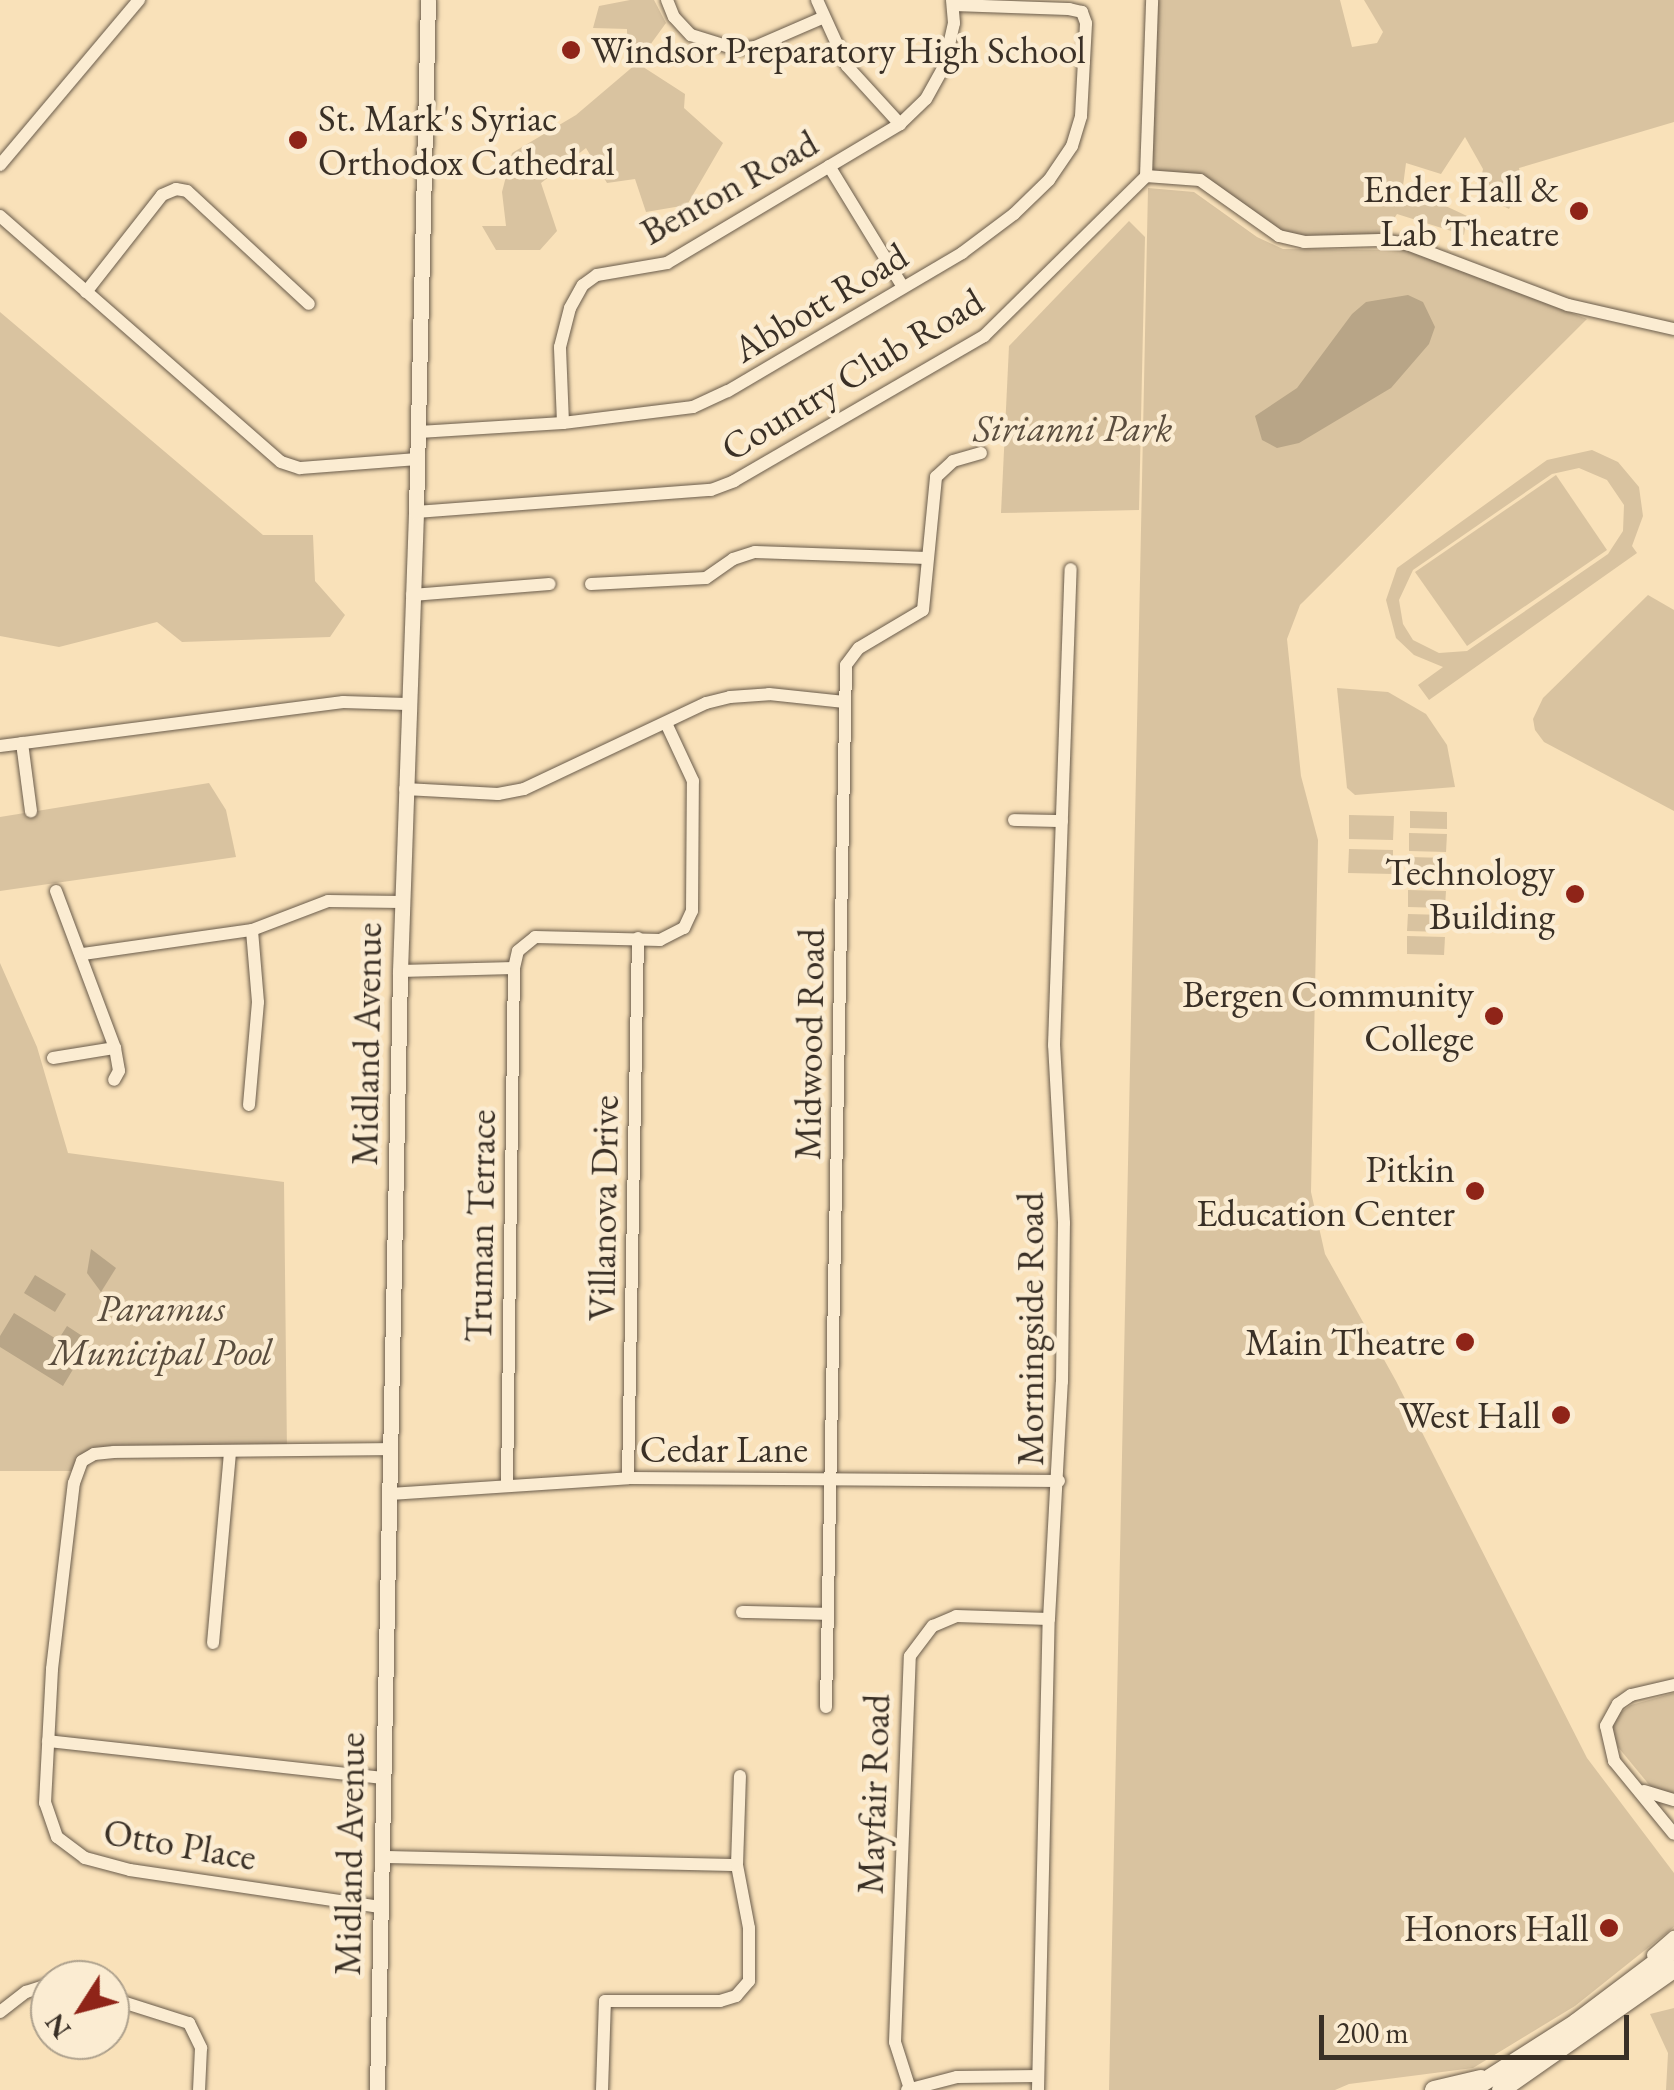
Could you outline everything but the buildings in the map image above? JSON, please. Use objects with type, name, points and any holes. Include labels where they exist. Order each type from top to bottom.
[{"type":"main road","points":[[1434,2090],[1498,2083],[1674,1949]]},
{"type":"main road","points":[[1471,2090],[1498,2083],[1643,1994],[1674,1969]]},
{"type":"main road","points":[[1643,1994],[1674,1984]]},
{"type":"street","points":[[0,165],[140,0]]},
{"type":"street","name":"Midland Avenue","points":[[377,2090],[400,971],[419,432],[428,0]]},
{"type":"street","points":[[666,0],[674,17],[691,35],[736,49],[755,47],[822,18]]},
{"type":"street","points":[[817,0],[847,66],[900,124]]},
{"type":"street","points":[[1152,0],[1146,176],[1200,180],[1279,236],[1304,242],[1380,240],[1407,244],[1568,305],[1674,329]]},
{"type":"street","name":"Abbott Road","points":[[419,432],[674,411],[710,400],[962,253],[1014,214],[1064,161],[1081,116],[1086,23],[1082,12],[952,3]]},
{"type":"street","name":"Benton Road","points":[[563,423],[560,347],[570,308],[583,285],[597,275],[667,263],[900,124],[926,100],[944,67],[952,3]]},
{"type":"street","points":[[829,166],[903,287]]},
{"type":"street","name":"Country Club Road","points":[[416,512],[691,494],[734,481],[1000,325],[1146,176]]},
{"type":"street","points":[[86,292],[162,195],[176,189],[188,192],[309,304]]},
{"type":"street","points":[[0,216],[281,462],[300,468],[418,459]]},
{"type":"street","name":"Midwood Road","points":[[826,1706],[846,666],[858,648],[923,610],[936,477],[953,461],[981,452]]},
{"type":"street","points":[[591,584],[706,578],[733,560],[755,552],[926,558]]},
{"type":"street","name":"Morningside Road","points":[[1038,2083],[1049,1619],[1059,1482],[1064,1223],[1054,1045],[1071,568]]},
{"type":"street","points":[[412,595],[550,584]]},
{"type":"street","points":[[405,789],[498,794],[524,789],[706,703],[748,695],[845,702]]},
{"type":"street","points":[[0,746],[343,702],[407,704]]},
{"type":"street","points":[[400,971],[514,968],[518,950],[535,937],[670,938],[684,928],[692,911],[693,781],[666,723]]},
{"type":"street","points":[[22,743],[32,810]]},
{"type":"street","points":[[1014,820],[1062,821]]},
{"type":"street","points":[[56,891],[83,954],[115,1048],[119,1071],[114,1080]]},
{"type":"street","points":[[83,954],[252,930],[328,901],[402,902]]},
{"type":"street","points":[[249,1106],[258,1002],[252,930]]},
{"type":"street","name":"Villanova Drive","points":[[628,1478],[638,938]]},
{"type":"street","name":"Truman Terrace","points":[[507,1486],[514,968]]},
{"type":"street","points":[[53,1058],[115,1048]]},
{"type":"street","points":[[213,1643],[230,1453],[391,1449]]},
{"type":"street","name":"Otto Place","points":[[230,1453],[114,1452],[82,1460],[74,1482],[54,1650],[47,1815],[57,1837],[76,1854],[130,1870],[380,1907]]},
{"type":"street","name":"Cedar Lane","points":[[390,1494],[628,1478],[1059,1482]]},
{"type":"street","points":[[742,1612],[828,1614]]},
{"type":"street","name":"Mayfair Road","points":[[908,2089],[895,2042],[910,1656],[932,1626],[956,1616],[1049,1619]]},
{"type":"street","points":[[1674,1685],[1631,1695],[1618,1704],[1606,1726],[1614,1761],[1674,1834]]},
{"type":"street","points":[[48,1741],[384,1778]]},
{"type":"street","points":[[602,2090],[604,2001],[720,2001],[736,1996],[749,1982],[749,1928],[737,1865],[740,1776]]},
{"type":"street","points":[[1637,1788],[1657,1798],[1674,1800]]},
{"type":"street","points":[[382,1857],[737,1865]]},
{"type":"street","points":[[1622,1990],[1637,1968],[1674,1937]]},
{"type":"street","points":[[0,2012],[30,1991]]},
{"type":"street","points":[[130,2004],[188,2023],[200,2048],[199,2090]]},
{"type":"street","points":[[908,2089],[957,2077],[1038,2083]]},
{"type":"green space","points":[[654,0],[666,23],[637,63],[685,94],[684,108],[723,143],[687,205],[646,212],[635,179],[607,183],[586,148],[541,183],[557,231],[540,250],[496,250],[482,226],[506,226],[502,192],[512,153],[576,115],[636,64],[627,59],[627,29],[593,28],[599,6]]},
{"type":"green space","points":[[1154,0],[1340,0],[1352,47],[1377,43],[1383,32],[1364,0],[1674,0],[1674,122],[1519,168],[1522,182],[1509,209],[1478,193],[1483,169],[1465,137],[1441,174],[1406,163],[1403,186],[1467,216],[1464,235],[1397,214],[1380,240],[1279,236],[1218,190],[1146,176]]},
{"type":"green space","points":[[1148,188],[1194,192],[1257,237],[1283,249],[1406,250],[1587,319],[1300,605],[1287,639],[1301,776],[1318,840],[1311,1192],[1325,1254],[1396,1381],[1587,1758],[1674,1873],[1674,1927],[1575,2006],[1473,2068],[1349,2084],[1335,2090],[1109,2090]]},
{"type":"green space","name":"Sirianni Park","points":[[1129,221],[1145,237],[1139,510],[1001,513],[1009,346]]},
{"type":"green space","points":[[0,312],[263,535],[313,535],[315,581],[345,615],[330,637],[182,642],[157,622],[59,647],[0,636]]},
{"type":"green space","points":[[1592,450],[1618,462],[1639,487],[1643,516],[1632,546],[1637,553],[1429,700],[1418,685],[1443,667],[1414,655],[1396,638],[1386,600],[1397,568],[1547,460]],"holes":[[[1579,468],[1607,480],[1624,505],[1623,531],[1608,554],[1467,651],[1439,653],[1413,640],[1403,624],[1399,600],[1413,570],[1552,474]]]},
{"type":"green space","points":[[1556,475],[1607,550],[1467,646],[1415,572]]},
{"type":"green space","points":[[1648,595],[1674,610],[1674,811],[1544,742],[1533,719],[1543,698]]},
{"type":"green space","points":[[1337,688],[1388,692],[1426,714],[1447,745],[1455,787],[1355,795],[1347,788]]},
{"type":"green space","points":[[209,783],[226,810],[236,857],[0,891],[0,817]]},
{"type":"green space","points":[[1410,811],[1447,812],[1447,829],[1410,828]]},
{"type":"green space","points":[[1349,815],[1394,816],[1393,840],[1349,839]]},
{"type":"green space","points":[[1409,833],[1447,834],[1446,852],[1409,851]]},
{"type":"green space","points":[[1349,849],[1393,850],[1393,874],[1348,873]]},
{"type":"green space","points":[[1409,857],[1446,858],[1446,876],[1409,875]]},
{"type":"green space","points":[[1408,890],[1446,891],[1445,908],[1408,907]]},
{"type":"green space","points":[[1408,914],[1445,915],[1445,932],[1407,931]]},
{"type":"green space","points":[[1407,936],[1445,937],[1444,955],[1407,954]]},
{"type":"green space","name":"Paramus Municipal Pool","points":[[0,963],[37,1047],[68,1153],[284,1182],[287,1452],[94,1454],[76,1471],[0,1471]]},
{"type":"green space","points":[[1674,1693],[1674,1798],[1651,1787],[1618,1747],[1611,1729],[1617,1715],[1631,1705]]},
{"type":"green space","points":[[1674,2008],[1674,2090],[1666,2090],[1668,2053],[1650,2014]]},
{"type":"shaded area","points":[[1408,295],[1423,302],[1435,327],[1429,344],[1391,388],[1299,443],[1277,448],[1262,440],[1255,416],[1297,388],[1352,314],[1366,302]]},
{"type":"shaded area","points":[[91,1249],[116,1268],[101,1292],[87,1273]]},
{"type":"shaded area","points":[[35,1275],[66,1294],[55,1312],[24,1293]]},
{"type":"shaded area","points":[[14,1313],[58,1340],[67,1326],[90,1341],[63,1386],[0,1347],[0,1336]]},
{"type":"place","name":"Windsor Preparatory High School","points":[[571,50]]},
{"type":"place","name":"St. Mark's Syriac Orthodox Cathedral","points":[[298,140]]},
{"type":"place","name":"Ender Hall & Lab Theatre","points":[[1579,211]]},
{"type":"place","name":"Technology Building","points":[[1575,894]]},
{"type":"place","name":"Bergen Community College","points":[[1494,1016]]},
{"type":"place","name":"Pitkin Education Center","points":[[1475,1191]]},
{"type":"place","name":"Main Theatre","points":[[1465,1342]]},
{"type":"place","name":"West Hall","points":[[1561,1415]]},
{"type":"place","name":"Honors Hall","points":[[1609,1928]]}]
